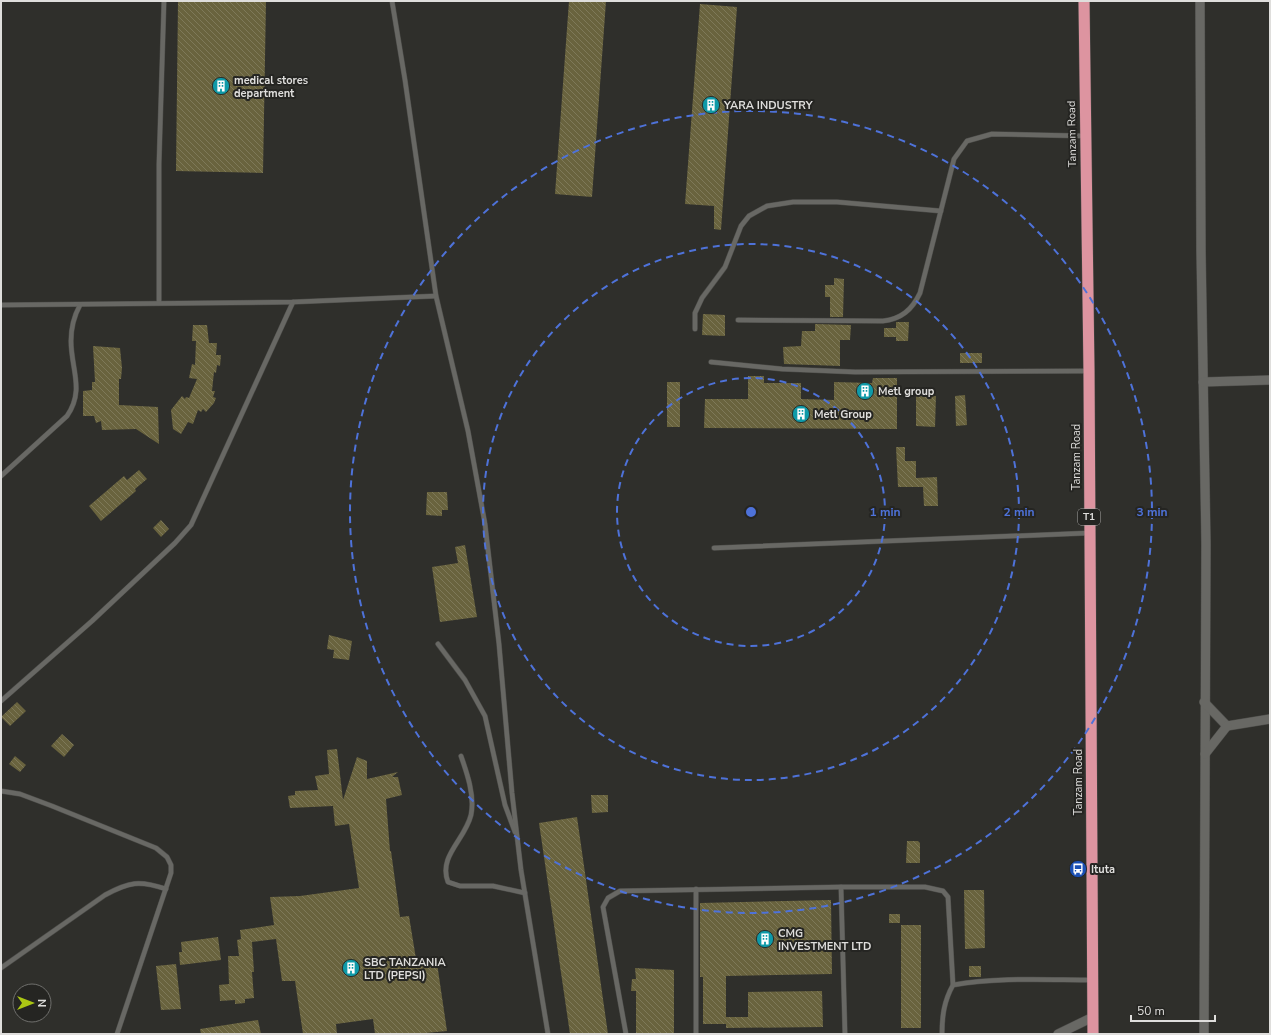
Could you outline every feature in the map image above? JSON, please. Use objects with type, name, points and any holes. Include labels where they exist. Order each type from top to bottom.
[{"type":"highway","name":"Tanzam Road","points":[[1084,1],[1089,371],[1092,1034]]},
{"type":"street","points":[[1200,1],[1203,382],[1206,544],[1204,702],[1204,1034]]},
{"type":"street","points":[[1203,382],[1270,380]]},
{"type":"street","points":[[1204,702],[1227,726]]},
{"type":"street","points":[[1205,754],[1227,726],[1270,720]]},
{"type":"street","points":[[1058,1034],[1093,1017]]},
{"type":"lane","points":[[159,303],[159,164],[164,1]]},
{"type":"lane","points":[[392,1],[406,80],[436,296],[468,431],[485,524],[499,644],[507,747],[517,839],[548,1034]]},
{"type":"lane","points":[[738,320],[883,321],[897,319],[910,309],[920,293],[954,159],[967,141],[992,134],[1086,136]]},
{"type":"lane","points":[[695,329],[695,313],[702,298],[725,268],[740,226],[749,216],[767,206],[793,202],[837,202],[941,211]]},
{"type":"lane","points":[[1,306],[293,302],[436,296]]},
{"type":"lane","points":[[1,701],[92,621],[175,543],[191,525],[293,302]]},
{"type":"lane","points":[[1,476],[67,416],[73,407],[77,387],[71,336],[72,324],[80,305]]},
{"type":"lane","points":[[712,362],[782,369],[855,372],[1089,371]]},
{"type":"lane","points":[[714,548],[1089,534]]},
{"type":"lane","points":[[438,644],[465,680],[485,716],[505,805],[517,839]]},
{"type":"lane","points":[[461,756],[469,780],[471,814],[466,829],[446,864],[448,882],[460,886],[493,886],[525,893]]},
{"type":"lane","points":[[1,791],[20,794],[156,848],[167,857],[171,865],[171,873],[166,889],[117,1034]]},
{"type":"lane","points":[[1,968],[105,895],[119,888],[131,883],[141,882],[166,889]]},
{"type":"lane","points":[[841,887],[845,1034]]},
{"type":"lane","points":[[626,1034],[603,907],[608,898],[620,891],[841,887],[925,887],[943,891],[948,897],[953,985],[947,996],[943,1010],[942,1034]]},
{"type":"lane","points":[[696,889],[696,1034]]},
{"type":"lane","points":[[953,985],[969,982],[1092,980]]},
{"type":"building","name":"medical stores department","points":[[178,1],[266,1],[263,173],[176,171]]},
{"type":"building","points":[[569,1],[606,1],[592,197],[555,194]]},
{"type":"building","name":"YARA INDUSTRY","points":[[700,4],[737,7],[721,230],[714,229],[714,206],[685,204]]},
{"type":"building","points":[[834,278],[844,279],[843,317],[830,317],[830,297],[825,297],[825,285],[834,285]]},
{"type":"building","points":[[703,314],[725,315],[725,336],[702,335]]},
{"type":"building","points":[[896,322],[909,322],[908,341],[896,341],[896,337],[884,337],[884,328],[896,328]]},
{"type":"building","points":[[815,324],[851,325],[850,340],[840,340],[840,366],[784,364],[783,347],[801,346],[802,331],[815,331]]},
{"type":"building","points":[[193,325],[207,325],[209,343],[217,343],[216,355],[221,355],[220,366],[217,365],[216,373],[214,372],[212,391],[215,391],[213,397],[216,398],[214,403],[206,412],[203,409],[201,412],[198,410],[193,424],[188,422],[181,434],[173,429],[171,410],[182,396],[185,399],[186,397],[189,398],[197,379],[189,378],[192,364],[195,365],[196,341],[192,341]]},
{"type":"building","points":[[93,346],[120,348],[122,368],[121,379],[119,379],[119,405],[158,407],[159,444],[136,429],[102,430],[101,421],[96,423],[94,416],[83,416],[83,391],[92,390],[92,382],[95,382]]},
{"type":"building","points":[[960,353],[982,353],[982,363],[960,363]]},
{"type":"building","name":"Metl Group","points":[[748,376],[764,376],[764,383],[801,383],[801,399],[834,400],[834,382],[872,383],[873,378],[897,378],[897,429],[704,428],[705,399],[748,399]]},
{"type":"building","points":[[667,382],[680,382],[680,427],[667,427]]},
{"type":"building","name":"Metl Group","points":[[916,395],[936,396],[935,427],[916,426]]},
{"type":"building","name":"Metl Group","points":[[965,395],[967,425],[956,426],[955,396]]},
{"type":"building","points":[[896,447],[905,447],[905,461],[916,461],[916,478],[937,477],[938,506],[924,506],[923,487],[898,487]]},
{"type":"building","points":[[139,470],[147,479],[135,489],[136,491],[101,521],[89,506],[124,476],[127,480]]},
{"type":"building","points":[[427,492],[447,492],[448,510],[442,510],[442,516],[426,515]]},
{"type":"building","points":[[161,520],[169,529],[161,537],[153,528]]},
{"type":"building","points":[[465,545],[477,617],[440,622],[432,567],[458,563],[455,547]]},
{"type":"building","points":[[329,635],[352,641],[349,660],[333,658],[334,650],[327,649]]},
{"type":"building","points":[[17,702],[26,711],[10,726],[1,717]]},
{"type":"building","points":[[62,734],[74,745],[64,757],[51,746]]},
{"type":"building","points":[[337,749],[343,800],[357,757],[367,761],[367,779],[398,772],[392,777],[398,777],[402,795],[386,799],[390,851],[400,917],[409,916],[417,965],[437,963],[447,1031],[415,1034],[375,1034],[373,1019],[336,1024],[337,1034],[303,1034],[295,981],[282,981],[276,939],[252,942],[254,998],[245,999],[245,1003],[235,1004],[235,1000],[220,1001],[219,985],[229,984],[228,956],[239,956],[237,940],[241,939],[240,930],[274,925],[270,897],[300,896],[359,888],[349,824],[335,826],[333,806],[290,808],[288,796],[295,795],[295,791],[318,790],[315,776],[329,774],[327,750]]},
{"type":"building","points":[[15,756],[26,765],[20,772],[9,764]]},
{"type":"building","points":[[591,795],[608,795],[608,812],[592,813]]},
{"type":"building","points":[[577,817],[608,1034],[570,1034],[539,823]]},
{"type":"building","points":[[907,841],[918,841],[920,843],[920,863],[906,863]]},
{"type":"building","points":[[964,890],[984,890],[985,948],[965,949]]},
{"type":"building","name":"CMG INVESTMENT LTD","points":[[831,900],[832,974],[726,976],[726,1024],[703,1024],[703,977],[700,977],[700,903]]},
{"type":"building","points":[[889,914],[900,914],[900,923],[889,923]]},
{"type":"building","points":[[901,925],[921,925],[921,1028],[901,1028]]},
{"type":"building","points":[[218,937],[221,960],[180,965],[179,952],[182,952],[181,942]]},
{"type":"building","points":[[176,964],[181,1009],[161,1010],[156,966]]},
{"type":"building","points":[[969,966],[981,966],[981,977],[969,977]]},
{"type":"building","points":[[635,968],[674,970],[674,1034],[636,1034],[636,991],[631,991],[632,979],[636,979]]},
{"type":"building","points":[[822,991],[823,1027],[726,1028],[726,1017],[748,1017],[748,992]]},
{"type":"building","points":[[258,1020],[261,1034],[201,1034],[200,1029]]},
{"type":"place","name":"medical stores department","points":[[221,86]]},
{"type":"place","name":"YARA INDUSTRY","points":[[711,105]]},
{"type":"place","name":"Metl group","points":[[865,391]]},
{"type":"place","name":"Metl Group","points":[[801,414]]},
{"type":"place","name":"Ituta","points":[[1078,869]]},
{"type":"place","name":"CMG INVESTMENT LTD","points":[[765,939]]},
{"type":"place","name":"SBC TANZANIA LTD (PEPSI)","points":[[351,968]]}]
